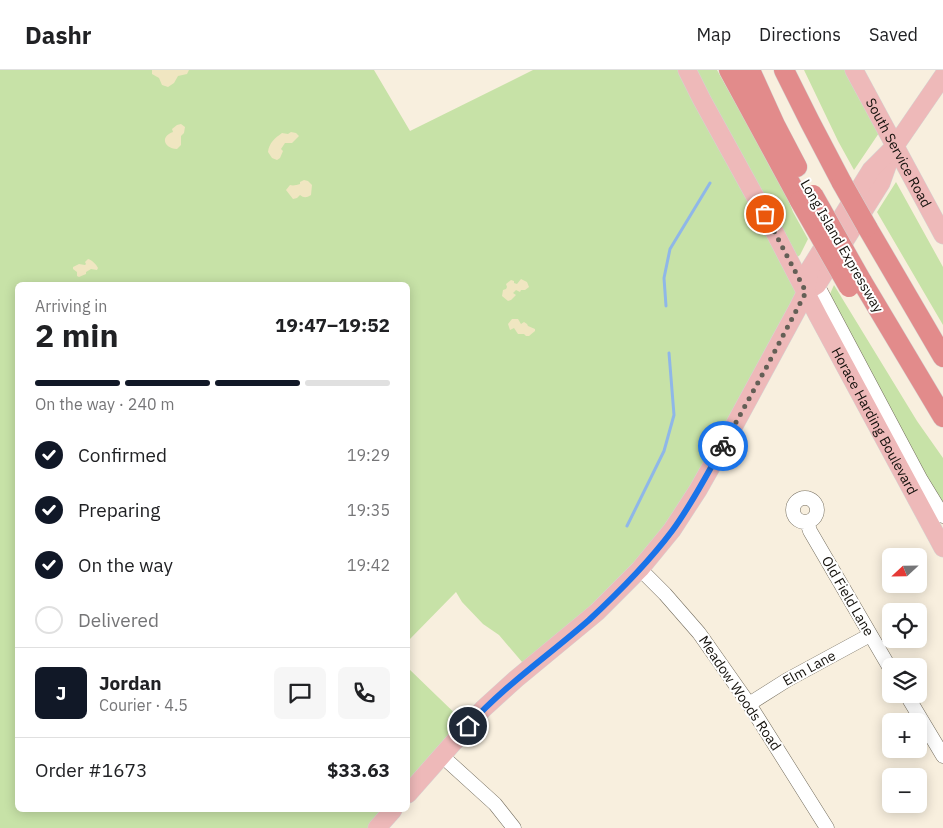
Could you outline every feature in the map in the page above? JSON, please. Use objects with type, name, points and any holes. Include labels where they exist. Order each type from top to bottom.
[{"type":"highway","points":[[729,70],[855,283],[908,360],[943,417]]},
{"type":"highway","name":"Long Island Expressway","points":[[750,70],[806,198]]},
{"type":"highway","points":[[784,70],[842,183],[943,356]]},
{"type":"main road","points":[[687,70],[773,229],[811,289]]},
{"type":"main road","name":"South Service Road","points":[[854,70],[943,235]]},
{"type":"main road","points":[[811,289],[809,270],[871,170],[895,146],[943,76]]},
{"type":"main road","points":[[410,792],[483,709],[516,679],[586,622],[640,569],[672,530],[698,490],[811,289],[881,183],[895,146]]},
{"type":"main road","name":"Horace Harding Boulevard","points":[[811,289],[943,548]]},
{"type":"main road","points":[[377,828],[391,812]]},
{"type":"street","name":"Horace Harding Boulevard","points":[[811,289],[943,516]]},
{"type":"street","name":"Old Field Lane","points":[[807,522],[810,532],[884,658]]},
{"type":"street","name":"Meadow Woods Road","points":[[640,569],[693,625],[749,704],[827,828]]},
{"type":"street","name":"Elm Lane","points":[[749,704],[787,680],[870,635]]},
{"type":"street","points":[[911,703],[943,756]]},
{"type":"street","points":[[441,756],[495,804],[514,828]]},
{"type":"green space","points":[[0,70],[374,70],[410,131],[533,70],[687,70],[806,292],[672,530],[528,669],[499,635],[483,624],[462,602],[456,592],[410,639],[410,282],[15,282],[15,812],[389,812],[375,828],[0,828]]},
{"type":"green space","points":[[696,70],[717,70],[785,191],[793,212],[808,239],[800,255],[796,258]]},
{"type":"green space","points":[[804,70],[845,70],[879,133],[854,170],[838,141]]},
{"type":"green space","points":[[896,182],[943,267],[943,325],[877,212]]},
{"type":"green space","points":[[834,285],[917,421],[943,458],[943,506],[835,305],[830,294]]},
{"type":"green space","points":[[410,670],[468,726],[410,790]]},
{"type":"sand","points":[[152,70],[189,70],[187,74],[178,76],[174,83],[168,87],[162,85],[159,78],[152,74]]},
{"type":"sand","points":[[181,124],[185,127],[184,133],[181,136],[181,145],[177,149],[169,147],[165,142],[166,137],[173,132],[172,129]]},
{"type":"sand","points":[[291,132],[299,136],[292,143],[285,143],[281,149],[283,151],[280,158],[277,160],[272,158],[268,152],[271,143],[282,133],[288,134]]},
{"type":"sand","points":[[304,180],[312,185],[311,195],[303,197],[300,195],[293,199],[286,190],[290,185],[300,184]]},
{"type":"sand","points":[[88,259],[96,265],[97,270],[91,269],[86,274],[77,276],[77,272],[73,267],[79,264],[85,265]]},
{"type":"sand","points":[[521,279],[527,282],[529,287],[520,292],[516,290],[513,293],[516,295],[508,301],[502,296],[503,290],[507,287],[506,284],[511,280],[517,284]]},
{"type":"sand","points":[[512,319],[518,319],[521,324],[524,322],[535,329],[535,331],[526,336],[518,334],[514,328],[510,330],[508,324]]},
{"type":"waterway","points":[[666,306],[664,278],[670,249],[710,183]]},
{"type":"waterway","points":[[627,526],[664,451],[674,415],[669,353]]},
{"type":"way so far","points":[[723,446],[806,292],[765,214]]},
{"type":"route","points":[[468,726],[483,709],[516,679],[597,612],[640,569],[672,530],[723,446]]}]
